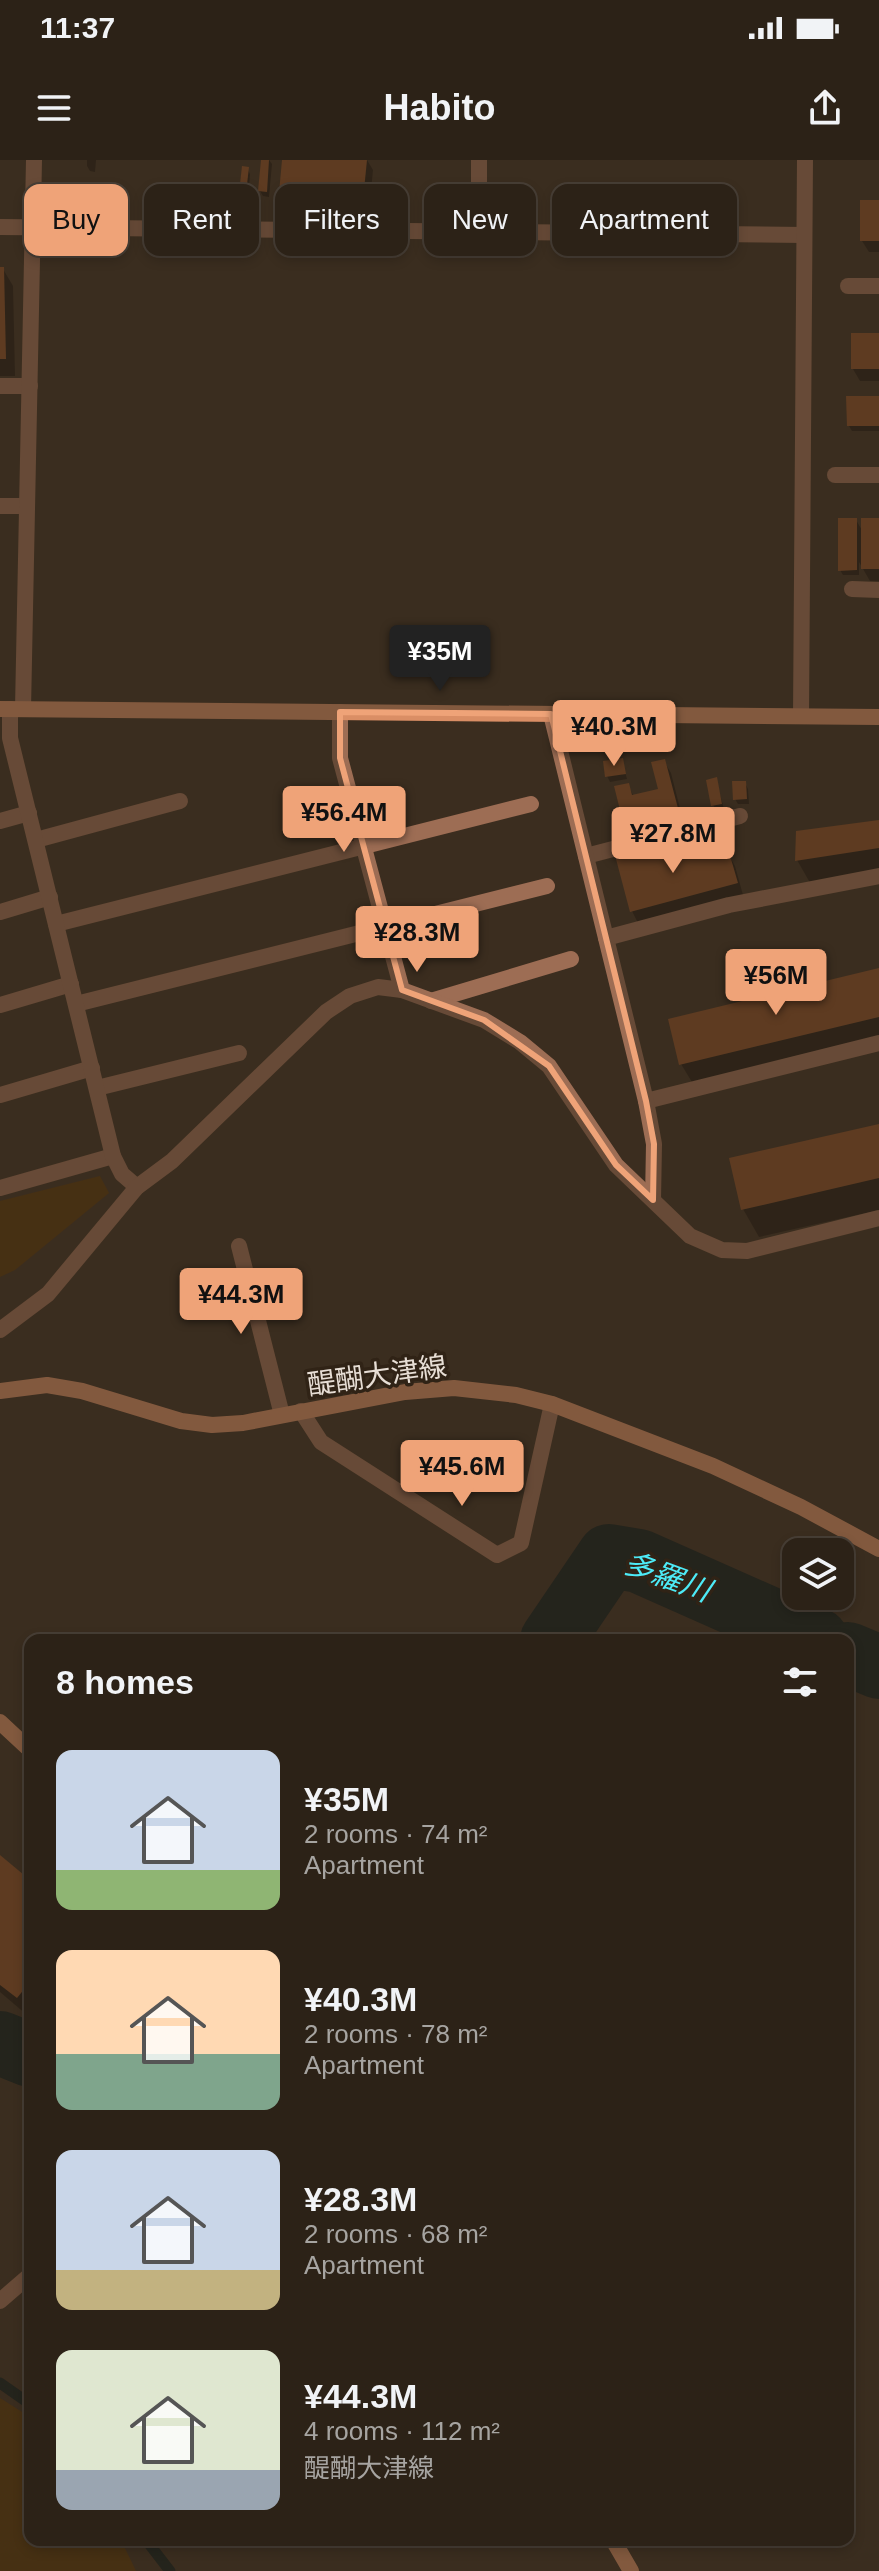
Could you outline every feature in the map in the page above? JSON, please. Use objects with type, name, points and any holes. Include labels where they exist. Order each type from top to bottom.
[{"type":"main road","points":[[11,709],[879,717]]},
{"type":"main road","name":"醍醐大津線","points":[[0,1391],[47,1385],[82,1391],[181,1421],[212,1425],[243,1423],[405,1392],[454,1388],[516,1395],[552,1404],[713,1466],[801,1507],[879,1549]]},
{"type":"main road","points":[[0,1722],[24,1744]]},
{"type":"main road","points":[[616,2546],[631,2571]]},
{"type":"street","points":[[34,160],[34,184]]},
{"type":"street","points":[[479,160],[479,184]]},
{"type":"street","points":[[801,716],[805,160]]},
{"type":"street","points":[[0,227],[24,227]]},
{"type":"street","points":[[128,228],[424,231]]},
{"type":"street","points":[[536,233],[804,235]]},
{"type":"street","points":[[33,256],[27,506],[11,709],[5,739],[36,840],[113,1156],[122,1174],[137,1187]]},
{"type":"street","points":[[848,286],[879,286]]},
{"type":"street","points":[[0,386],[30,386]]},
{"type":"street","points":[[835,475],[879,475]]},
{"type":"street","points":[[0,506],[27,506]]},
{"type":"street","points":[[852,589],[879,590]]},
{"type":"street","points":[[340,712],[340,758],[402,990]]},
{"type":"street","points":[[551,714],[646,1101],[654,1144],[653,1200]]},
{"type":"street","points":[[36,840],[180,801]]},
{"type":"street","points":[[56,924],[531,804]]},
{"type":"street","points":[[0,821],[29,813]]},
{"type":"street","points":[[586,856],[740,816]]},
{"type":"street","points":[[606,938],[729,905],[879,876]]},
{"type":"street","points":[[76,1004],[547,886]]},
{"type":"street","points":[[0,912],[50,897]]},
{"type":"street","points":[[431,1001],[571,959]]},
{"type":"street","points":[[0,1005],[71,984]]},
{"type":"street","points":[[0,1330],[48,1294],[137,1187],[172,1161],[326,1012],[350,996],[378,987],[402,990],[484,1020],[520,1042],[549,1066],[616,1165],[690,1236],[722,1250],[747,1251],[879,1218]]},
{"type":"street","points":[[646,1101],[879,1043]]},
{"type":"street","points":[[97,1088],[239,1053]]},
{"type":"street","points":[[0,1095],[92,1068]]},
{"type":"street","points":[[0,1188],[113,1156]]},
{"type":"street","points":[[239,1246],[282,1415]]},
{"type":"street","points":[[301,1411],[321,1442],[497,1555],[521,1543],[552,1404]]},
{"type":"street","points":[[0,2301],[24,2280]]},
{"type":"highlighted area","points":[[340,712],[551,714],[646,1101],[654,1144],[653,1200],[616,1165],[549,1066],[484,1020],[402,990],[340,758]]},
{"type":"shaded area","points":[[100,1176],[109,1193],[15,1270],[0,1277],[0,1201]]},
{"type":"shaded area","points":[[0,2398],[24,2413],[24,2546],[124,2546],[136,2571],[0,2571]]},
{"type":"building","points":[[261,160],[269,160],[267,192],[259,191]]},
{"type":"building","points":[[282,160],[367,160],[365,184],[280,184]]},
{"type":"building","points":[[242,166],[249,167],[247,184],[240,184]]},
{"type":"building","points":[[860,200],[879,200],[879,241],[860,241]]},
{"type":"building","points":[[0,267],[4,267],[6,359],[0,359]]},
{"type":"building","points":[[851,333],[879,333],[879,369],[851,369]]},
{"type":"building","points":[[846,396],[879,396],[879,426],[847,426]]},
{"type":"building","points":[[838,518],[857,518],[857,570],[838,571]]},
{"type":"building","points":[[861,518],[879,518],[879,569],[861,569]]},
{"type":"building","points":[[623,758],[626,774],[605,777],[603,761]]},
{"type":"building","points":[[665,759],[679,812],[624,826],[614,786],[629,783],[632,795],[658,789],[651,762]]},
{"type":"building","points":[[717,777],[722,804],[711,806],[706,780]]},
{"type":"building","points":[[732,781],[746,781],[747,799],[733,800]]},
{"type":"building","points":[[879,820],[879,848],[795,861],[796,831]]},
{"type":"building","points":[[701,841],[706,858],[729,852],[738,883],[630,912],[616,859],[665,846],[667,850]]},
{"type":"building","points":[[879,968],[879,1017],[679,1065],[668,1019]]},
{"type":"building","points":[[879,1124],[879,1178],[741,1210],[729,1158]]},
{"type":"building","points":[[0,1855],[24,1875],[24,1989],[17,1998],[0,1985]]},
{"type":"waterway","name":"多羅川","points":[[556,1634],[609,1556],[639,1561],[803,1634]]},
{"type":"waterway","name":"多羅川","points":[[854,1657],[879,1667]]},
{"type":"waterway","name":"多羅川","points":[[0,2043],[24,2053]]},
{"type":"waterway","points":[[0,2383],[24,2400]]},
{"type":"waterway","points":[[151,2546],[170,2571]]}]
